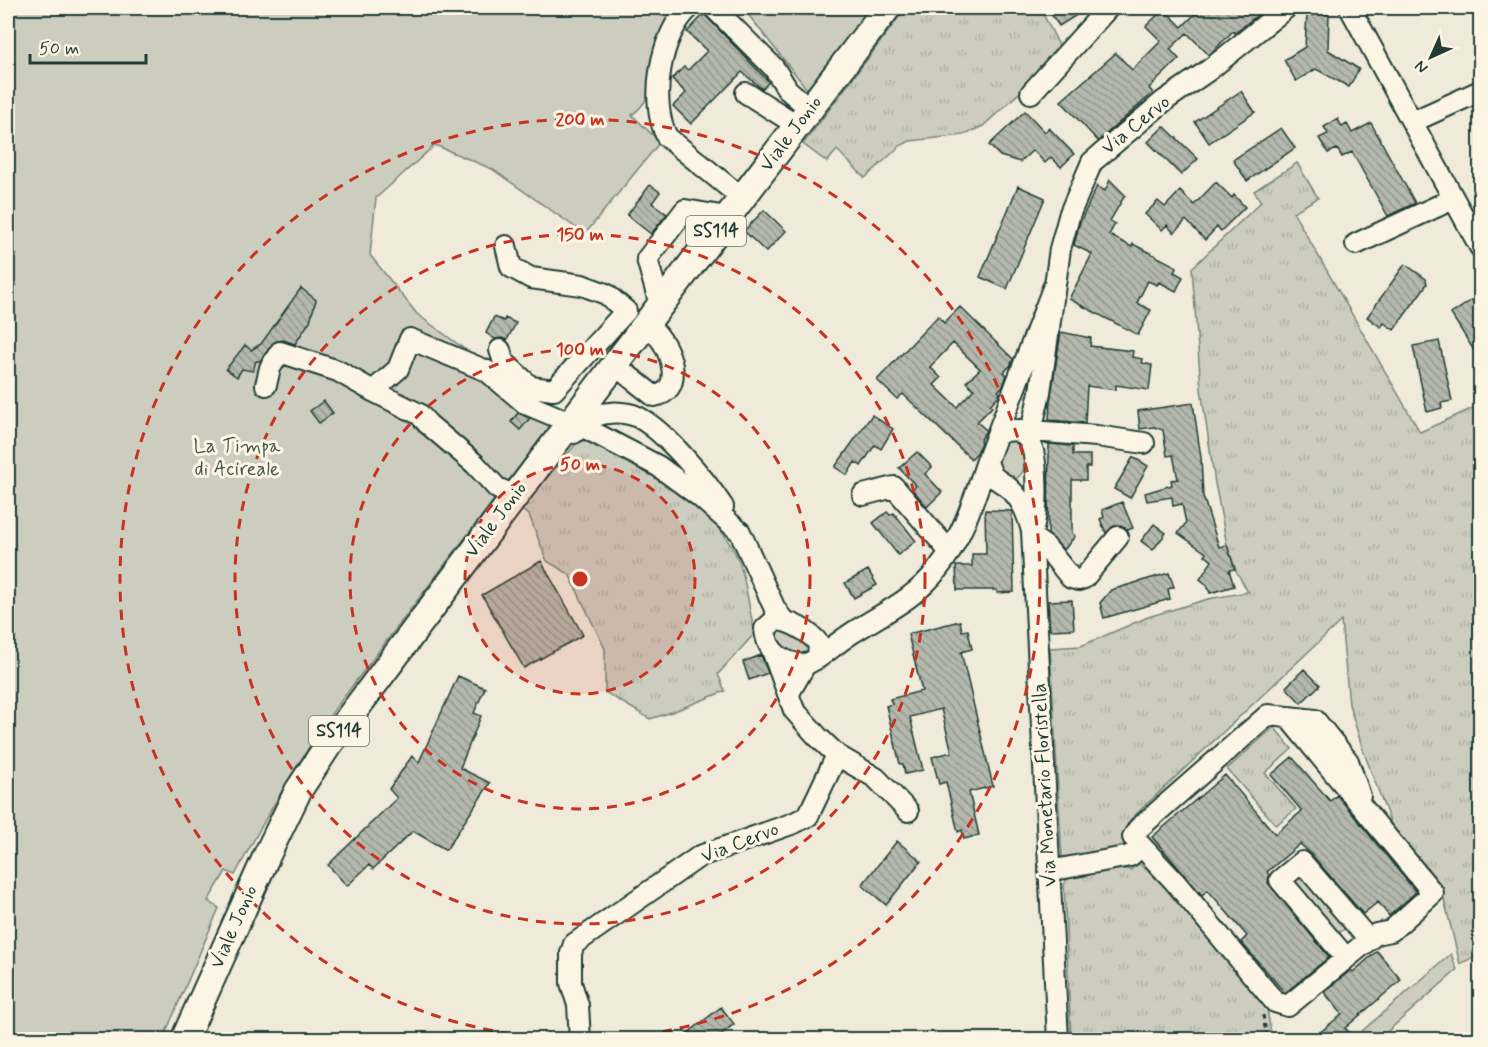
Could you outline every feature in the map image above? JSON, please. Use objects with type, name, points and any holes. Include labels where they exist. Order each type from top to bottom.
[{"type":"main road","name":"Viale Jonio","points":[[184,1040],[298,791],[355,709],[515,496],[887,8]]},
{"type":"street","points":[[688,8],[669,35],[661,70],[658,105],[662,127],[667,137],[734,208]]},
{"type":"street","points":[[714,8],[774,68],[803,117]]},
{"type":"street","points":[[1031,93],[1108,8]]},
{"type":"street","name":"Via Cervo","points":[[1053,288],[1070,213],[1092,162],[1155,108],[1209,70],[1286,8]]},
{"type":"street","points":[[1350,8],[1480,248]]},
{"type":"street","points":[[1412,122],[1480,92]]},
{"type":"street","points":[[746,93],[803,117]]},
{"type":"street","points":[[1356,243],[1453,199]]},
{"type":"street","points":[[626,374],[654,396],[662,395],[668,390],[672,381],[674,366],[666,346],[658,335],[652,314],[647,259],[685,210],[734,208]]},
{"type":"street","points":[[500,350],[504,362],[531,387],[554,390],[596,354],[626,311],[606,294],[582,285],[531,278],[511,267],[506,246]]},
{"type":"street","points":[[1018,434],[1053,288]]},
{"type":"street","points":[[772,650],[792,664],[812,662],[852,633],[890,611],[936,572],[950,552],[974,501],[987,461],[1018,434],[1040,392],[1053,288]]},
{"type":"street","points":[[373,392],[398,369],[410,339],[487,371],[526,404],[557,417]]},
{"type":"street","points":[[266,385],[270,368],[280,352],[338,371],[373,392],[419,414],[475,464],[497,488],[515,496]]},
{"type":"street","points":[[546,455],[592,418],[608,413],[632,415],[651,426],[695,469],[740,532],[775,609],[783,620],[812,635],[829,638],[852,633]]},
{"type":"street","points":[[587,429],[658,466],[699,496],[740,532]]},
{"type":"street","points":[[1018,434],[1097,436],[1144,442]]},
{"type":"street","points":[[1018,434],[1033,450],[1036,515],[1033,535]]},
{"type":"street","points":[[987,461],[995,480],[1006,486],[1021,501],[1033,535],[1071,578],[1078,580],[1084,578],[1118,537]]},
{"type":"street","points":[[974,501],[991,490],[1022,483],[1027,478],[1034,462]]},
{"type":"street","points":[[863,495],[894,487],[950,552]]},
{"type":"street","name":"Via Monetario Floristella","points":[[1033,535],[1058,1040]]},
{"type":"street","points":[[762,582],[766,641],[772,650],[794,710],[837,754],[876,778],[908,811]]},
{"type":"street","points":[[765,629],[775,620],[783,620]]},
{"type":"street","points":[[789,693],[812,662],[819,644],[812,635]]},
{"type":"street","points":[[1268,715],[1288,717],[1433,893],[1391,931],[1376,934],[1369,940],[1288,1006],[1275,1002],[1175,882],[1133,837],[1137,829],[1268,715]]},
{"type":"street","name":"Via Cervo","points":[[580,1040],[578,1005],[571,983],[571,953],[574,944],[700,856],[808,816],[837,754]]},
{"type":"street","points":[[1049,871],[1130,856],[1141,846]]},
{"type":"street","points":[[1346,958],[1280,880],[1302,862],[1369,940]]},
{"type":"green space","name":"La Timpa di Acireale","points":[[8,8],[674,8],[664,29],[652,86],[642,106],[632,115],[660,142],[585,234],[492,169],[435,145],[376,198],[370,255],[417,314],[557,417],[334,710],[282,791],[235,875],[226,871],[208,901],[219,908],[163,1039],[8,1039]]},
{"type":"green space","points":[[743,8],[870,8],[807,89]]},
{"type":"green space","points":[[906,8],[1040,8],[1063,53],[983,126],[963,135],[910,141],[900,146],[865,178],[837,150],[827,162],[803,144]]},
{"type":"green space","points":[[1297,163],[1318,198],[1293,212],[1420,432],[1480,405],[1480,954],[1460,964],[1441,887],[1394,832],[1363,750],[1349,704],[1341,621],[1130,820],[1122,850],[1072,862],[1062,858],[1050,648],[1081,646],[1148,617],[1208,599],[1248,592],[1235,569],[1227,545],[1215,483],[1201,389],[1192,268],[1261,202],[1254,191]]},
{"type":"green space","points":[[590,437],[607,443],[604,449],[611,455],[619,448],[700,508],[727,539],[737,557],[745,584],[755,633],[718,674],[725,691],[650,719],[605,692],[605,649],[569,574],[547,561],[529,515],[520,509],[576,444]]},
{"type":"green space","points":[[1013,438],[1023,448],[1026,460],[1022,472],[1012,481],[995,469],[1001,441]]},
{"type":"green space","points":[[777,629],[807,644],[810,653],[805,656],[785,651],[773,639]]},
{"type":"green space","points":[[1274,727],[1292,749],[1265,773],[1296,809],[1276,825],[1227,769]]},
{"type":"green space","points":[[1137,862],[1193,909],[1265,997],[1272,1039],[1071,1039],[1064,885],[1069,877],[1075,874],[1100,869],[1131,870]]},
{"type":"green space","points":[[1302,867],[1350,924],[1337,935],[1289,879]]},
{"type":"green space","points":[[1451,954],[1457,970],[1379,1039],[1353,1039]]},
{"type":"building","points":[[1047,8],[1088,8],[1059,26]]},
{"type":"building","points":[[1201,8],[1266,8],[1235,33],[1233,31],[1209,55],[1187,33],[1170,49],[1179,59],[1149,88],[1153,93],[1098,141],[1061,101],[1116,53],[1132,70],[1161,41],[1146,26],[1164,9],[1182,27]]},
{"type":"building","points":[[704,14],[769,82],[762,89],[742,72],[691,124],[673,106],[686,93],[672,79],[684,67],[688,70],[707,51],[687,32]]},
{"type":"building","points":[[1307,14],[1329,14],[1328,50],[1359,69],[1349,87],[1316,69],[1296,81],[1284,60],[1305,47]]},
{"type":"building","points":[[1241,91],[1255,112],[1209,143],[1195,122]]},
{"type":"building","points":[[1025,111],[1045,132],[1049,128],[1074,154],[1061,167],[1051,157],[1045,163],[1033,150],[1020,162],[1000,156],[989,145]]},
{"type":"building","points":[[1338,119],[1342,127],[1347,124],[1352,133],[1371,123],[1415,203],[1388,216],[1352,152],[1342,157],[1337,149],[1328,153],[1319,138],[1328,134],[1324,127]]},
{"type":"building","points":[[1164,126],[1198,159],[1181,175],[1148,142]]},
{"type":"building","points":[[1281,128],[1295,148],[1247,181],[1233,160]]},
{"type":"building","points":[[1110,180],[1125,195],[1110,221],[1115,224],[1109,235],[1132,247],[1133,244],[1177,267],[1174,272],[1183,277],[1176,291],[1159,282],[1157,285],[1148,281],[1137,303],[1151,310],[1138,335],[1069,299],[1092,254],[1074,245],[1079,225],[1097,186],[1105,191]]},
{"type":"building","points":[[1216,182],[1232,198],[1234,195],[1245,207],[1221,231],[1217,227],[1205,240],[1186,220],[1174,233],[1167,225],[1162,230],[1145,214],[1158,201],[1165,207],[1180,191],[1194,205]]},
{"type":"building","points":[[650,185],[660,192],[652,203],[667,214],[651,234],[627,215]]},
{"type":"building","points":[[1018,186],[1045,198],[1007,289],[980,277]]},
{"type":"building","points":[[764,210],[786,231],[766,252],[744,231]]},
{"type":"building","points":[[1405,264],[1426,279],[1427,284],[1394,330],[1384,323],[1381,327],[1367,317]]},
{"type":"building","points":[[301,288],[316,300],[310,321],[295,344],[283,340],[274,342],[260,361],[256,361],[253,371],[242,369],[237,377],[226,369],[245,345],[251,350],[261,344]]},
{"type":"building","points":[[1472,300],[1480,312],[1480,360],[1451,314]]},
{"type":"building","points":[[960,307],[1013,359],[1004,372],[1007,375],[1003,386],[998,391],[999,395],[990,405],[992,407],[977,422],[986,430],[977,453],[971,459],[903,394],[897,399],[877,380],[938,316],[944,323]],"holes":[[[953,343],[980,369],[966,382],[974,389],[957,407],[934,385],[941,378],[930,367]]]},
{"type":"building","points":[[494,317],[504,321],[505,318],[516,323],[507,340],[495,339],[486,333]]},
{"type":"building","points":[[1061,332],[1091,338],[1090,346],[1133,351],[1132,357],[1143,359],[1142,363],[1152,365],[1149,390],[1116,385],[1116,390],[1087,386],[1085,423],[1049,420]]},
{"type":"building","points":[[1439,341],[1452,401],[1441,403],[1442,408],[1427,412],[1413,346]]},
{"type":"building","points":[[324,401],[333,413],[319,423],[310,411]]},
{"type":"building","points":[[1193,403],[1201,458],[1203,496],[1219,547],[1227,545],[1235,569],[1229,570],[1234,586],[1210,593],[1207,585],[1200,579],[1212,561],[1205,555],[1206,553],[1178,533],[1186,523],[1182,504],[1173,506],[1172,497],[1147,501],[1145,493],[1172,485],[1171,480],[1178,479],[1173,455],[1167,456],[1163,430],[1154,427],[1140,429],[1138,411]]},
{"type":"building","points":[[518,413],[530,418],[520,430],[511,422]]},
{"type":"building","points":[[872,415],[893,429],[881,449],[875,445],[861,466],[855,462],[847,475],[835,467]]},
{"type":"building","points":[[1049,444],[1073,446],[1073,455],[1090,455],[1090,467],[1086,467],[1086,480],[1072,480],[1072,533],[1075,536],[1064,550],[1048,534]]},
{"type":"building","points":[[917,452],[932,467],[925,474],[942,492],[927,507],[912,489],[916,486],[899,468]]},
{"type":"building","points":[[1133,457],[1148,466],[1130,498],[1114,489]]},
{"type":"building","points":[[1122,502],[1133,528],[1128,530],[1121,525],[1114,526],[1106,533],[1100,519],[1104,517],[1102,510]]},
{"type":"building","points":[[985,510],[1012,511],[1014,592],[957,590],[956,566],[972,566],[972,554],[986,554]]},
{"type":"building","points":[[887,512],[890,515],[894,513],[916,541],[898,555],[873,523]]},
{"type":"building","points":[[1154,524],[1166,533],[1153,550],[1141,541]]},
{"type":"building","points":[[541,561],[583,635],[524,668],[482,595]]},
{"type":"building","points":[[868,570],[877,585],[854,598],[845,583]]},
{"type":"building","points":[[1169,573],[1174,587],[1168,589],[1170,599],[1104,618],[1100,603],[1111,590]]},
{"type":"building","points":[[1072,600],[1074,629],[1050,630],[1048,601]]},
{"type":"building","points":[[960,621],[962,631],[968,630],[972,649],[961,652],[993,786],[969,792],[979,835],[964,839],[962,830],[958,832],[946,782],[939,784],[932,757],[952,752],[941,709],[910,717],[923,770],[905,774],[903,764],[900,764],[886,706],[892,704],[890,699],[922,691],[908,634]]},
{"type":"building","points":[[761,655],[768,673],[749,680],[743,662]]},
{"type":"building","points":[[1304,669],[1320,685],[1301,703],[1286,687]]},
{"type":"building","points":[[458,676],[485,688],[474,713],[481,716],[460,768],[490,783],[446,850],[413,831],[373,869],[369,865],[347,886],[328,865],[397,798],[389,789],[412,756],[419,762]]},
{"type":"building","points":[[1292,757],[1330,801],[1337,795],[1416,892],[1389,916],[1378,902],[1363,914],[1300,844],[1267,872],[1268,883],[1329,957],[1285,993],[1241,942],[1247,936],[1208,890],[1202,895],[1152,837],[1225,775],[1275,834],[1302,811],[1271,775]]},
{"type":"building","points":[[897,841],[921,861],[886,905],[862,885]]},
{"type":"building","points":[[1377,951],[1401,980],[1345,1028],[1349,1032],[1340,1040],[1311,1040],[1342,1014],[1324,992],[1351,970],[1353,972]]},
{"type":"building","points":[[721,1007],[734,1024],[714,1040],[679,1040]]}]
